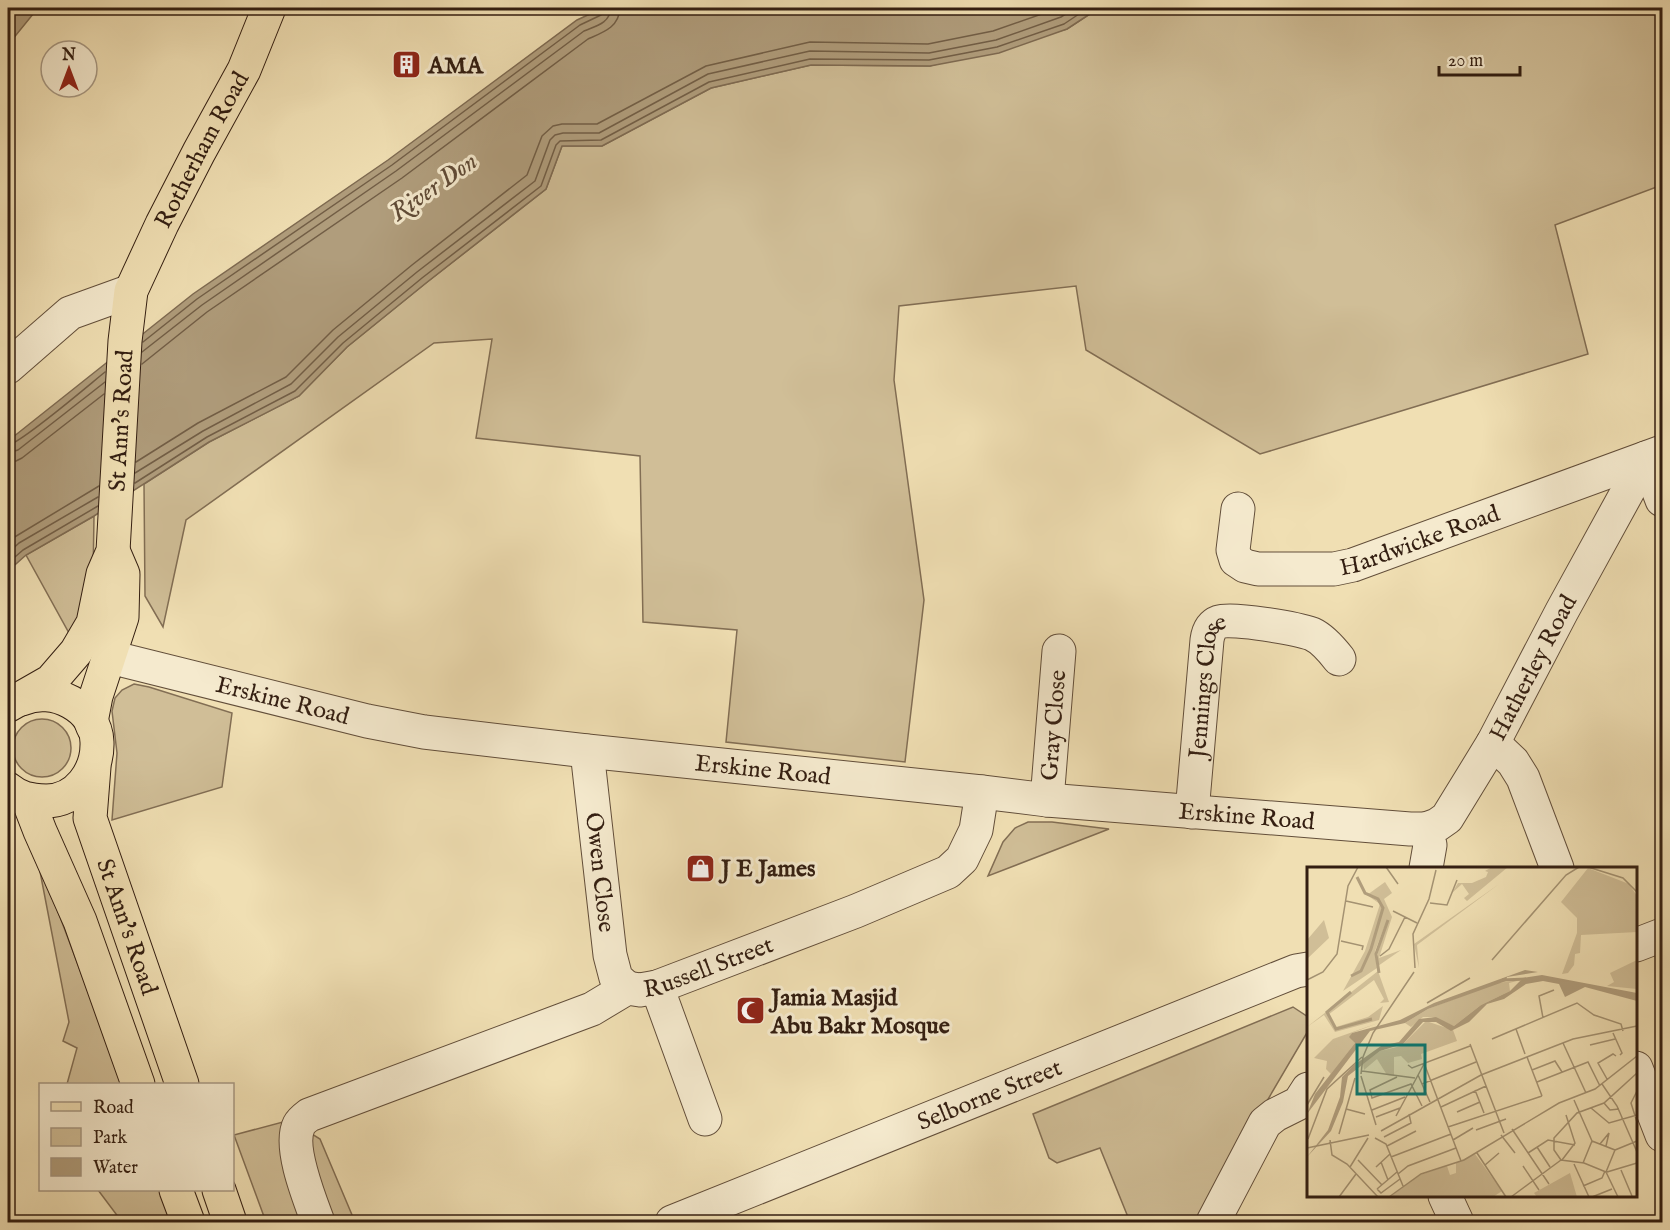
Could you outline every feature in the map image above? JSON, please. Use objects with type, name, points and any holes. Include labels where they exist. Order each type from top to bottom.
[{"type":"main road","name":"Rotherham Road","points":[[131,291],[162,224],[244,70],[269,8]]},
{"type":"main road","name":"St Ann's Road","points":[[8,706],[51,681],[76,652],[93,623],[114,536],[125,341],[131,291]]},
{"type":"main road","name":"St Ann's Road","points":[[114,536],[123,574],[122,617],[96,696],[91,722],[97,742],[90,818],[182,1083]]},
{"type":"main road","name":"St Ann's Road","points":[[8,706],[32,694],[51,694],[67,699],[86,714],[93,727]]},
{"type":"main road","name":"St Ann's Road","points":[[13,793],[55,801],[66,797],[81,786],[94,767]]},
{"type":"main road","name":"St Ann's Road","points":[[13,793],[40,831],[80,921],[138,1083]]},
{"type":"main road","points":[[176,1191],[188,1222]]},
{"type":"main road","points":[[219,1191],[230,1222]]},
{"type":"street","points":[[8,368],[70,313],[131,291]]},
{"type":"street","points":[[1654,455],[1662,500]]},
{"type":"street","name":"Hardwicke Road","points":[[1238,509],[1233,550],[1236,560],[1245,566],[1258,569],[1334,569],[1353,565],[1654,455]]},
{"type":"street","name":"Hatherley Road","points":[[1426,829],[1447,818],[1493,743],[1557,621],[1654,455]]},
{"type":"street","name":"Jennings Close","points":[[1192,812],[1209,631],[1218,622],[1230,620],[1312,634],[1329,647],[1339,660]]},
{"type":"street","name":"Gray Close","points":[[1047,800],[1059,651]]},
{"type":"street","name":"Erskine Road","points":[[110,657],[424,732],[1047,800],[1426,829]]},
{"type":"street","points":[[1493,743],[1513,762],[1523,778],[1557,867]]},
{"type":"street","name":"Owen Close","points":[[587,751],[610,955],[616,978],[642,988],[705,1119]]},
{"type":"street","name":"Russell Street","points":[[318,1222],[300,1174],[296,1135],[300,1123],[309,1114],[592,1009],[642,988],[856,911],[948,872],[962,859],[976,830],[982,792]]},
{"type":"street","points":[[1426,829],[1430,845],[1426,867]]},
{"type":"street","points":[[1637,944],[1662,934]]},
{"type":"street","name":"Selborne Street","points":[[672,1222],[1307,969]]},
{"type":"street","points":[[1637,1073],[1662,1135]]},
{"type":"street","points":[[1213,1222],[1266,1123],[1275,1115],[1299,1103],[1307,1091]]},
{"type":"street","points":[[1445,1197],[1457,1222]]},
{"type":"green space","points":[[1099,8],[1662,8],[1662,185],[1555,225],[1588,354],[1260,454],[1086,350],[1076,286],[899,306],[894,380],[924,600],[905,762],[726,742],[737,630],[643,622],[640,456],[476,438],[492,339],[434,343],[186,520],[163,627],[145,596],[144,484],[209,442],[299,396],[347,347],[546,189],[562,146],[602,146],[711,88],[811,65],[930,66],[1067,29]]},
{"type":"green space","points":[[94,516],[93,576],[87,605],[69,633],[26,555]]},
{"type":"green space","points":[[134,684],[232,713],[222,787],[112,820],[117,753],[112,711],[115,698],[122,690]]},
{"type":"green space","points":[[36,719],[48,719],[58,723],[67,732],[71,754],[63,769],[48,777],[36,777],[26,773],[17,764],[13,754],[13,742],[17,732],[26,723]]},
{"type":"green space","points":[[1028,822],[1052,822],[1109,829],[988,876],[1003,842],[1015,828]]},
{"type":"green space","points":[[37,856],[123,1083],[67,1083],[77,1048],[63,1041],[69,1022]]},
{"type":"green space","points":[[1293,1007],[1307,1016],[1307,1033],[1196,1222],[1130,1222],[1100,1148],[1057,1163],[1049,1158],[1033,1114]]},
{"type":"green space","points":[[294,1119],[320,1139],[355,1222],[266,1222],[234,1135]]},
{"type":"green space","points":[[99,1191],[162,1191],[174,1222],[122,1222]]},
{"type":"water","points":[[8,8],[38,8],[8,45]]},
{"type":"water","name":"River Don","points":[[603,8],[1099,8],[1067,29],[999,53],[930,66],[811,65],[711,88],[602,146],[562,146],[546,189],[347,347],[299,396],[209,442],[94,516],[26,555],[8,571],[8,441],[193,294],[388,160],[577,20]]},
{"type":"place","name":"AMA","points":[[407,65]]},
{"type":"place","name":"J E James","points":[[700,868]]},
{"type":"place","name":"Jamia Masjid Abu Bakr Mosque","points":[[750,1011]]}]
